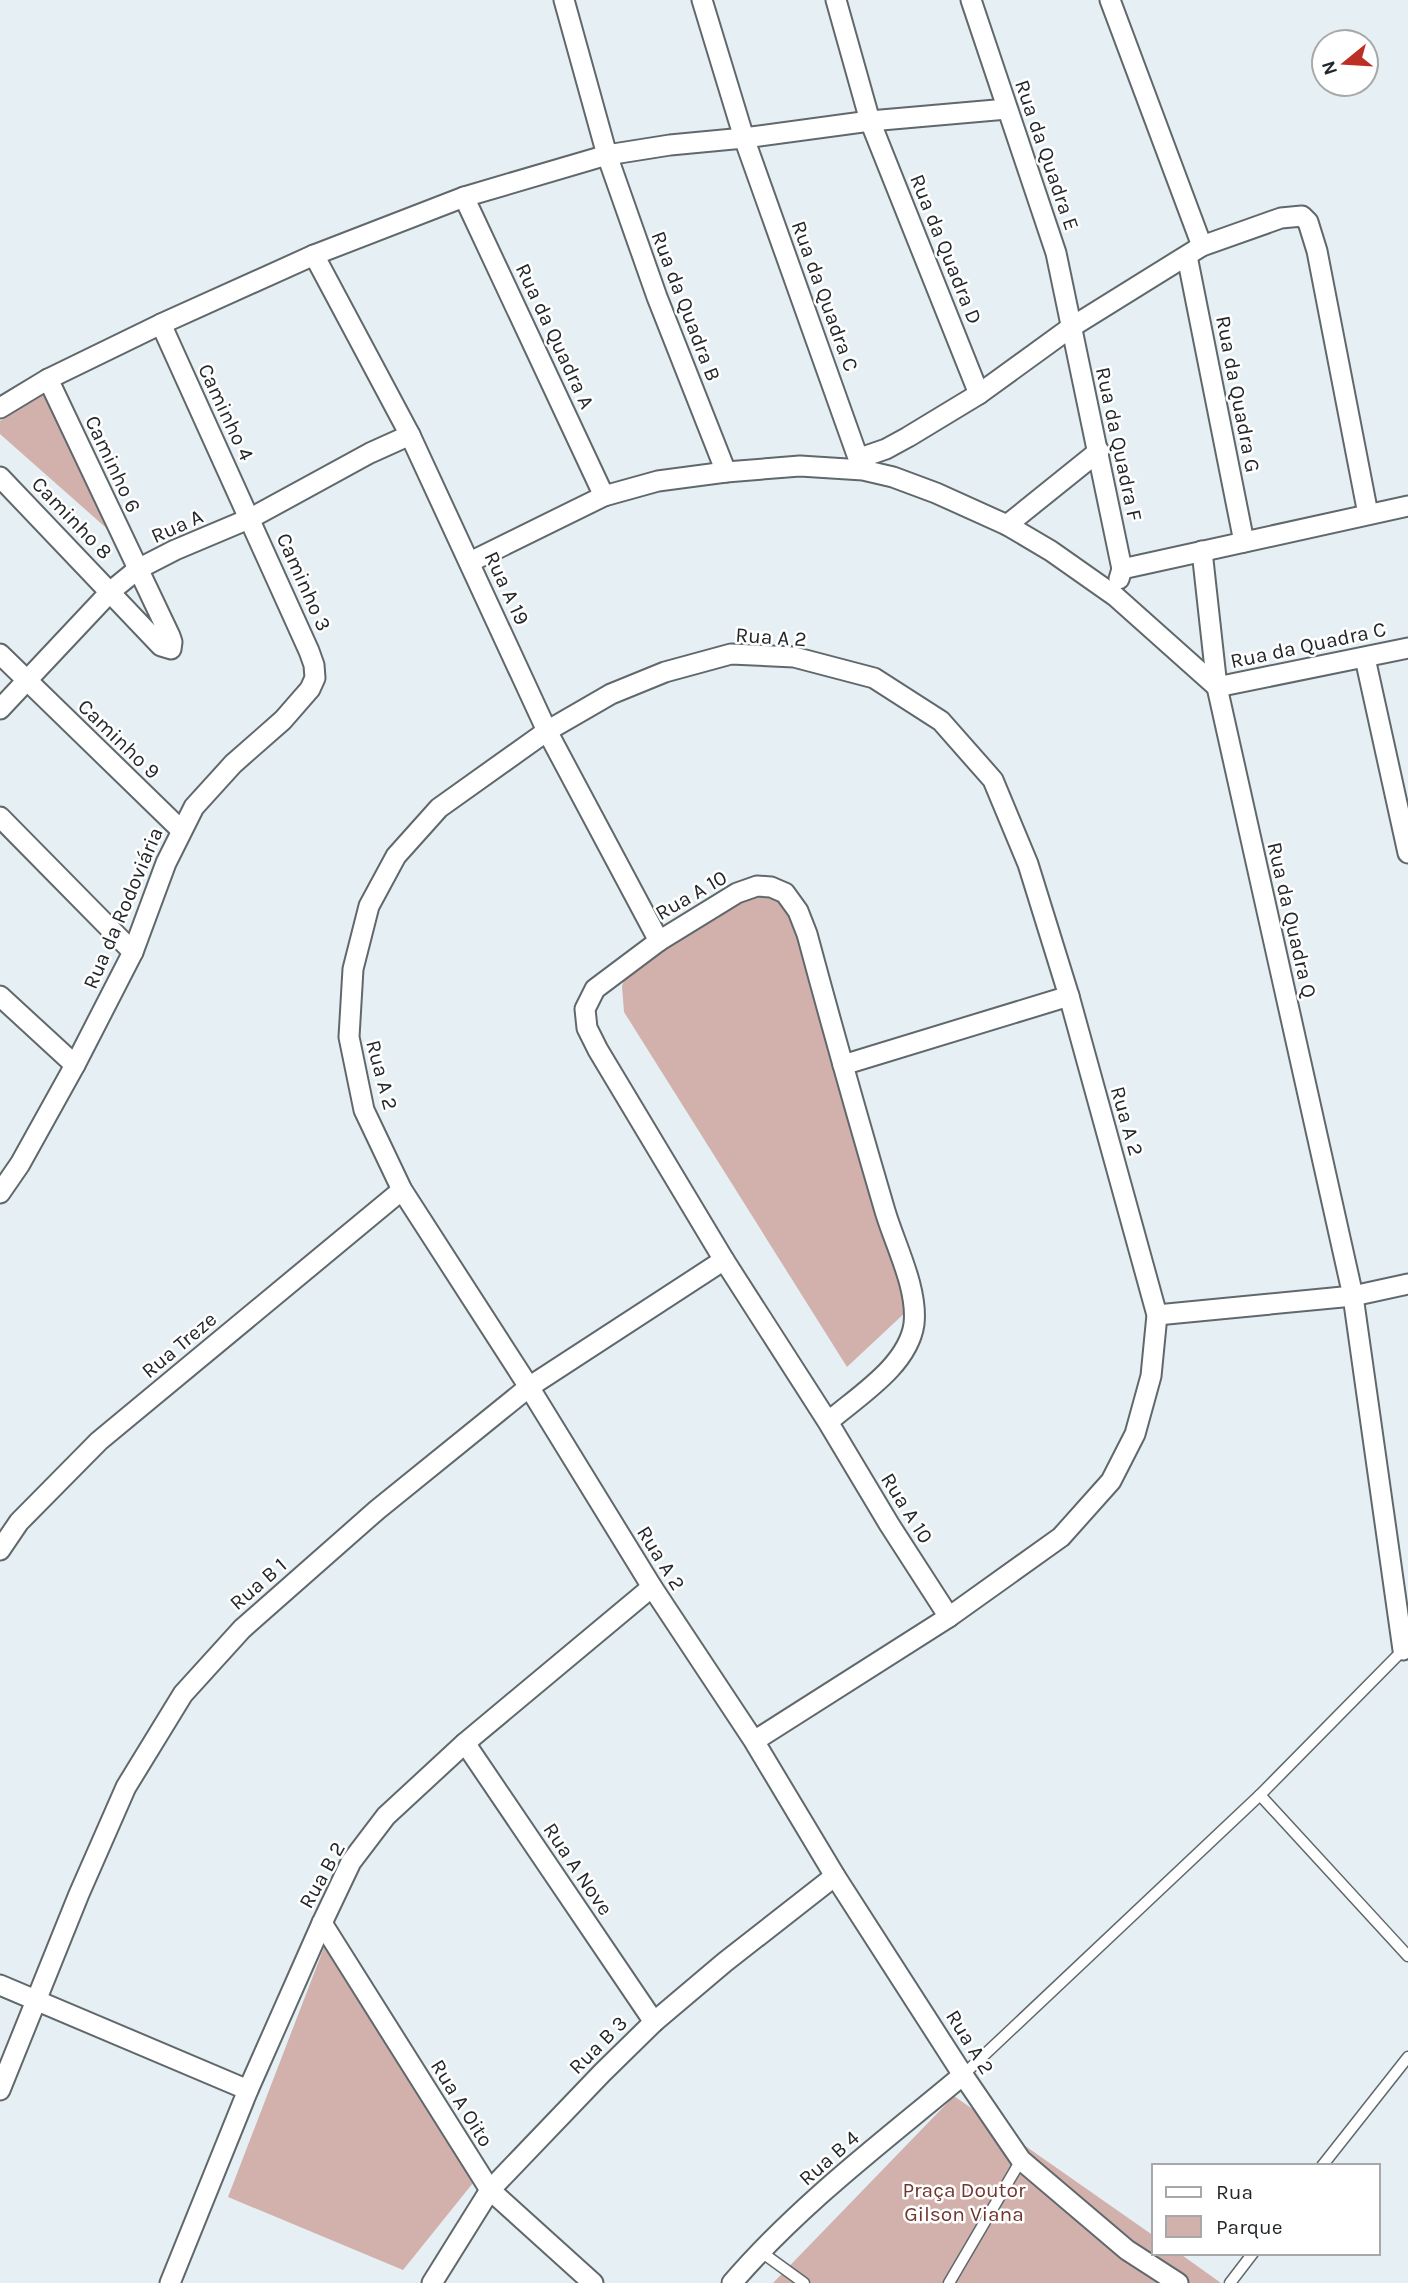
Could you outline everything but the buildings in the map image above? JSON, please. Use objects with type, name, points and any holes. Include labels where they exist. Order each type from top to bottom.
[{"type":"street","name":"Rua da Quadra B","points":[[564,0],[607,155],[657,297],[726,472]]},
{"type":"street","name":"Rua da Quadra C","points":[[702,0],[744,138],[861,464]]},
{"type":"street","name":"Rua da Quadra D","points":[[835,0],[870,121],[979,394]]},
{"type":"street","name":"Rua da Quadra E","points":[[971,0],[1056,253],[1070,328]]},
{"type":"street","name":"Rua da Quadra G","points":[[1110,0],[1194,251],[1244,542]]},
{"type":"street","points":[[0,408],[48,379],[161,324],[314,255],[464,197],[607,155],[870,121],[1007,109]]},
{"type":"street","name":"Rua da Quadra A","points":[[464,197],[604,496]]},
{"type":"street","points":[[861,464],[979,394],[1070,328],[1194,251],[1281,218],[1302,216],[1308,222],[1317,251],[1368,514]]},
{"type":"street","name":"Rua A 19","points":[[314,255],[410,435],[547,731],[659,941]]},
{"type":"street","name":"Caminho 4","points":[[161,324],[251,518]]},
{"type":"street","name":"Rua da Quadra F","points":[[1070,328],[1122,569]]},
{"type":"street","name":"Caminho 6","points":[[48,379],[170,636],[171,649]]},
{"type":"street","name":"Rua A","points":[[0,709],[111,591],[138,569],[251,518],[370,453],[410,435]]},
{"type":"street","points":[[1007,525],[1098,451]]},
{"type":"street","points":[[470,562],[604,496],[658,481],[726,472],[861,464],[1007,525],[1051,551],[1115,596],[1217,687]]},
{"type":"street","name":"Caminho 8","points":[[0,477],[161,646],[171,649]]},
{"type":"street","points":[[1115,596],[1122,569],[1408,506]]},
{"type":"street","name":"Caminho 3","points":[[251,518],[314,665]]},
{"type":"street","name":"Rua da Quadra Q","points":[[1202,551],[1217,687],[1353,1296],[1406,1652]]},
{"type":"street","name":"Rua da Quadra C","points":[[1217,687],[1408,648]]},
{"type":"street","name":"Caminho 9","points":[[0,654],[181,830]]},
{"type":"street","name":"Rua A 2","points":[[754,1741],[949,1617],[1062,1537],[1111,1481],[1135,1434],[1151,1376],[1157,1315],[1069,996],[1028,864],[993,780],[941,720],[874,678],[794,657],[731,654],[665,672],[621,690],[547,731],[439,808],[396,856],[369,906],[353,969],[349,1037],[364,1110],[402,1190],[529,1387],[652,1587],[754,1741],[835,1876],[1021,2160],[1126,2250],[1178,2283]]},
{"type":"street","points":[[1365,658],[1408,853]]},
{"type":"street","name":"Rua da Rodoviária","points":[[0,1193],[20,1164],[75,1065],[132,953],[166,863],[194,807],[219,778],[298,705],[310,689],[314,678],[314,665]]},
{"type":"street","points":[[0,817],[132,953]]},
{"type":"street","name":"Rua A 10","points":[[828,1422],[887,1371],[906,1349],[914,1324],[913,1294],[894,1241],[807,934],[798,911],[785,893],[771,887],[757,886],[737,893],[659,941],[595,989],[585,1009],[587,1028],[724,1260],[949,1617]]},
{"type":"street","points":[[0,996],[75,1065]]},
{"type":"street","points":[[843,1065],[1069,996]]},
{"type":"street","name":"Rua Treze","points":[[0,1550],[19,1522],[99,1441],[402,1190]]},
{"type":"street","name":"Rua B 1","points":[[0,2090],[79,1894],[126,1787],[183,1694],[242,1629],[377,1510],[529,1387],[724,1260]]},
{"type":"street","points":[[1157,1315],[1353,1296],[1408,1284]]},
{"type":"street","name":"Rua B 2","points":[[170,2283],[248,2090],[321,1923],[351,1863],[386,1816],[465,1742],[652,1587]]},
{"type":"street","name":"Rua A Nove","points":[[465,1742],[654,2022]]},
{"type":"street","name":"Rua B 3","points":[[432,2283],[490,2190],[583,2092],[654,2022],[725,1962],[835,1876]]},
{"type":"street","name":"Rua A Oito","points":[[321,1923],[490,2190],[593,2283]]},
{"type":"street","points":[[0,1985],[248,2090]]},
{"type":"street","name":"Rua B 4","points":[[732,2283],[760,2251],[832,2184],[963,2075]]},
{"type":"lane","points":[[963,2075],[1260,1795],[1406,1652]]},
{"type":"lane","points":[[1260,1795],[1408,1956]]},
{"type":"lane","points":[[1324,2164],[1408,2057]]},
{"type":"lane","points":[[949,2283],[1021,2160]]},
{"type":"lane","points":[[760,2251],[804,2283]]},
{"type":"lane","points":[[1230,2283],[1251,2255]]},
{"type":"green space","points":[[45,391],[121,541],[0,434],[0,421]]},
{"type":"green space","points":[[756,891],[795,904],[909,1309],[847,1367],[624,1012],[622,986],[627,972]]},
{"type":"green space","points":[[328,1937],[477,2178],[403,2270],[228,2197]]},
{"type":"green space","name":"Praça Doutor Gilson Viana","points":[[954,2096],[1152,2235],[1152,2255],[1182,2255],[1221,2283],[773,2283]]}]
